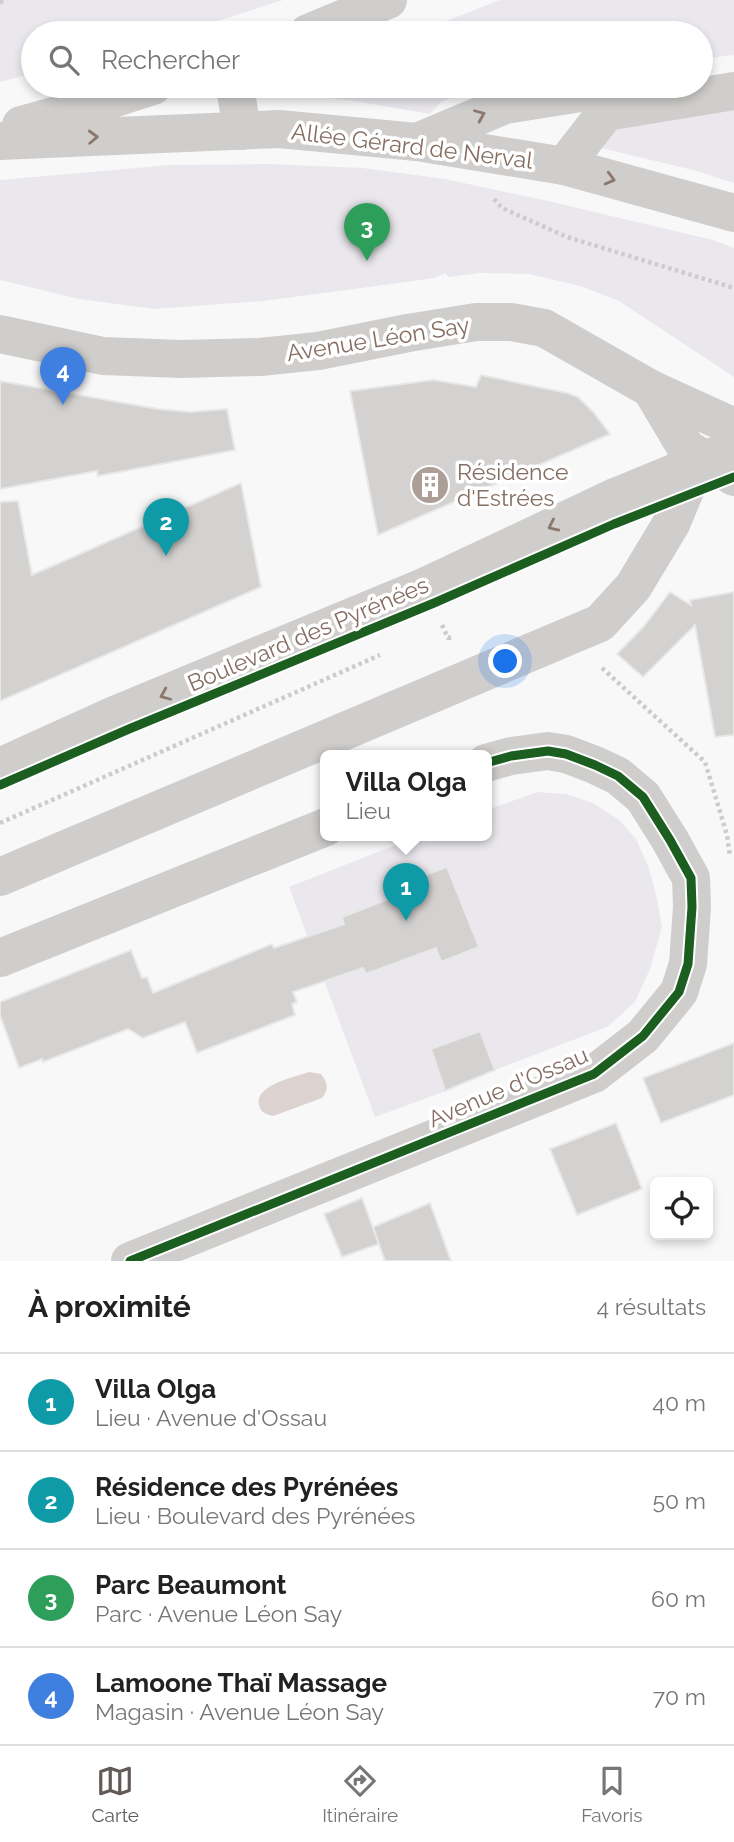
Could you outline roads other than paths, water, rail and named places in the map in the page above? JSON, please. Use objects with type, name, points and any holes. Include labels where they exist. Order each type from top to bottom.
[{"type":"street","points":[[337,21],[387,0]]},
{"type":"street","points":[[0,130],[116,98]]},
{"type":"street","points":[[237,98],[242,131]]},
{"type":"street","points":[[417,142],[505,104],[545,98]]},
{"type":"street","points":[[564,166],[606,112],[654,98]]},
{"type":"street","name":"Allée Gérard de Nerval","points":[[0,141],[279,130],[417,142],[564,166],[734,213]]},
{"type":"street","name":"Avenue Léon Say","points":[[0,334],[103,356],[234,358],[331,349],[408,332],[476,322],[510,322],[544,328],[651,389],[734,427]]},
{"type":"street","points":[[651,389],[686,447],[734,477]]},
{"type":"street","points":[[0,877],[600,623],[633,587],[671,524],[687,486],[686,447]]},
{"type":"street","name":"Boulevard des Pyrénées","points":[[0,767],[112,716],[426,586],[615,497],[734,448]]},
{"type":"street","name":"Avenue d'Ossau","points":[[130,1261],[594,1074],[643,1036],[679,992],[688,964],[691,878],[664,828],[643,797],[618,776],[566,754],[530,752],[492,762]]},
{"type":"street","points":[[0,958],[320,829]]},
{"type":"place","name":"Parc Beaumont","points":[[367,261]]},
{"type":"place","name":"Lamoone Thaï Massage","points":[[63,405]]},
{"type":"place","name":"Résidence d'Estrées","points":[[430,485]]},
{"type":"place","name":"Résidence des Pyrénées","points":[[166,556]]},
{"type":"place","name":"Villa Olga","points":[[406,921]]}]
